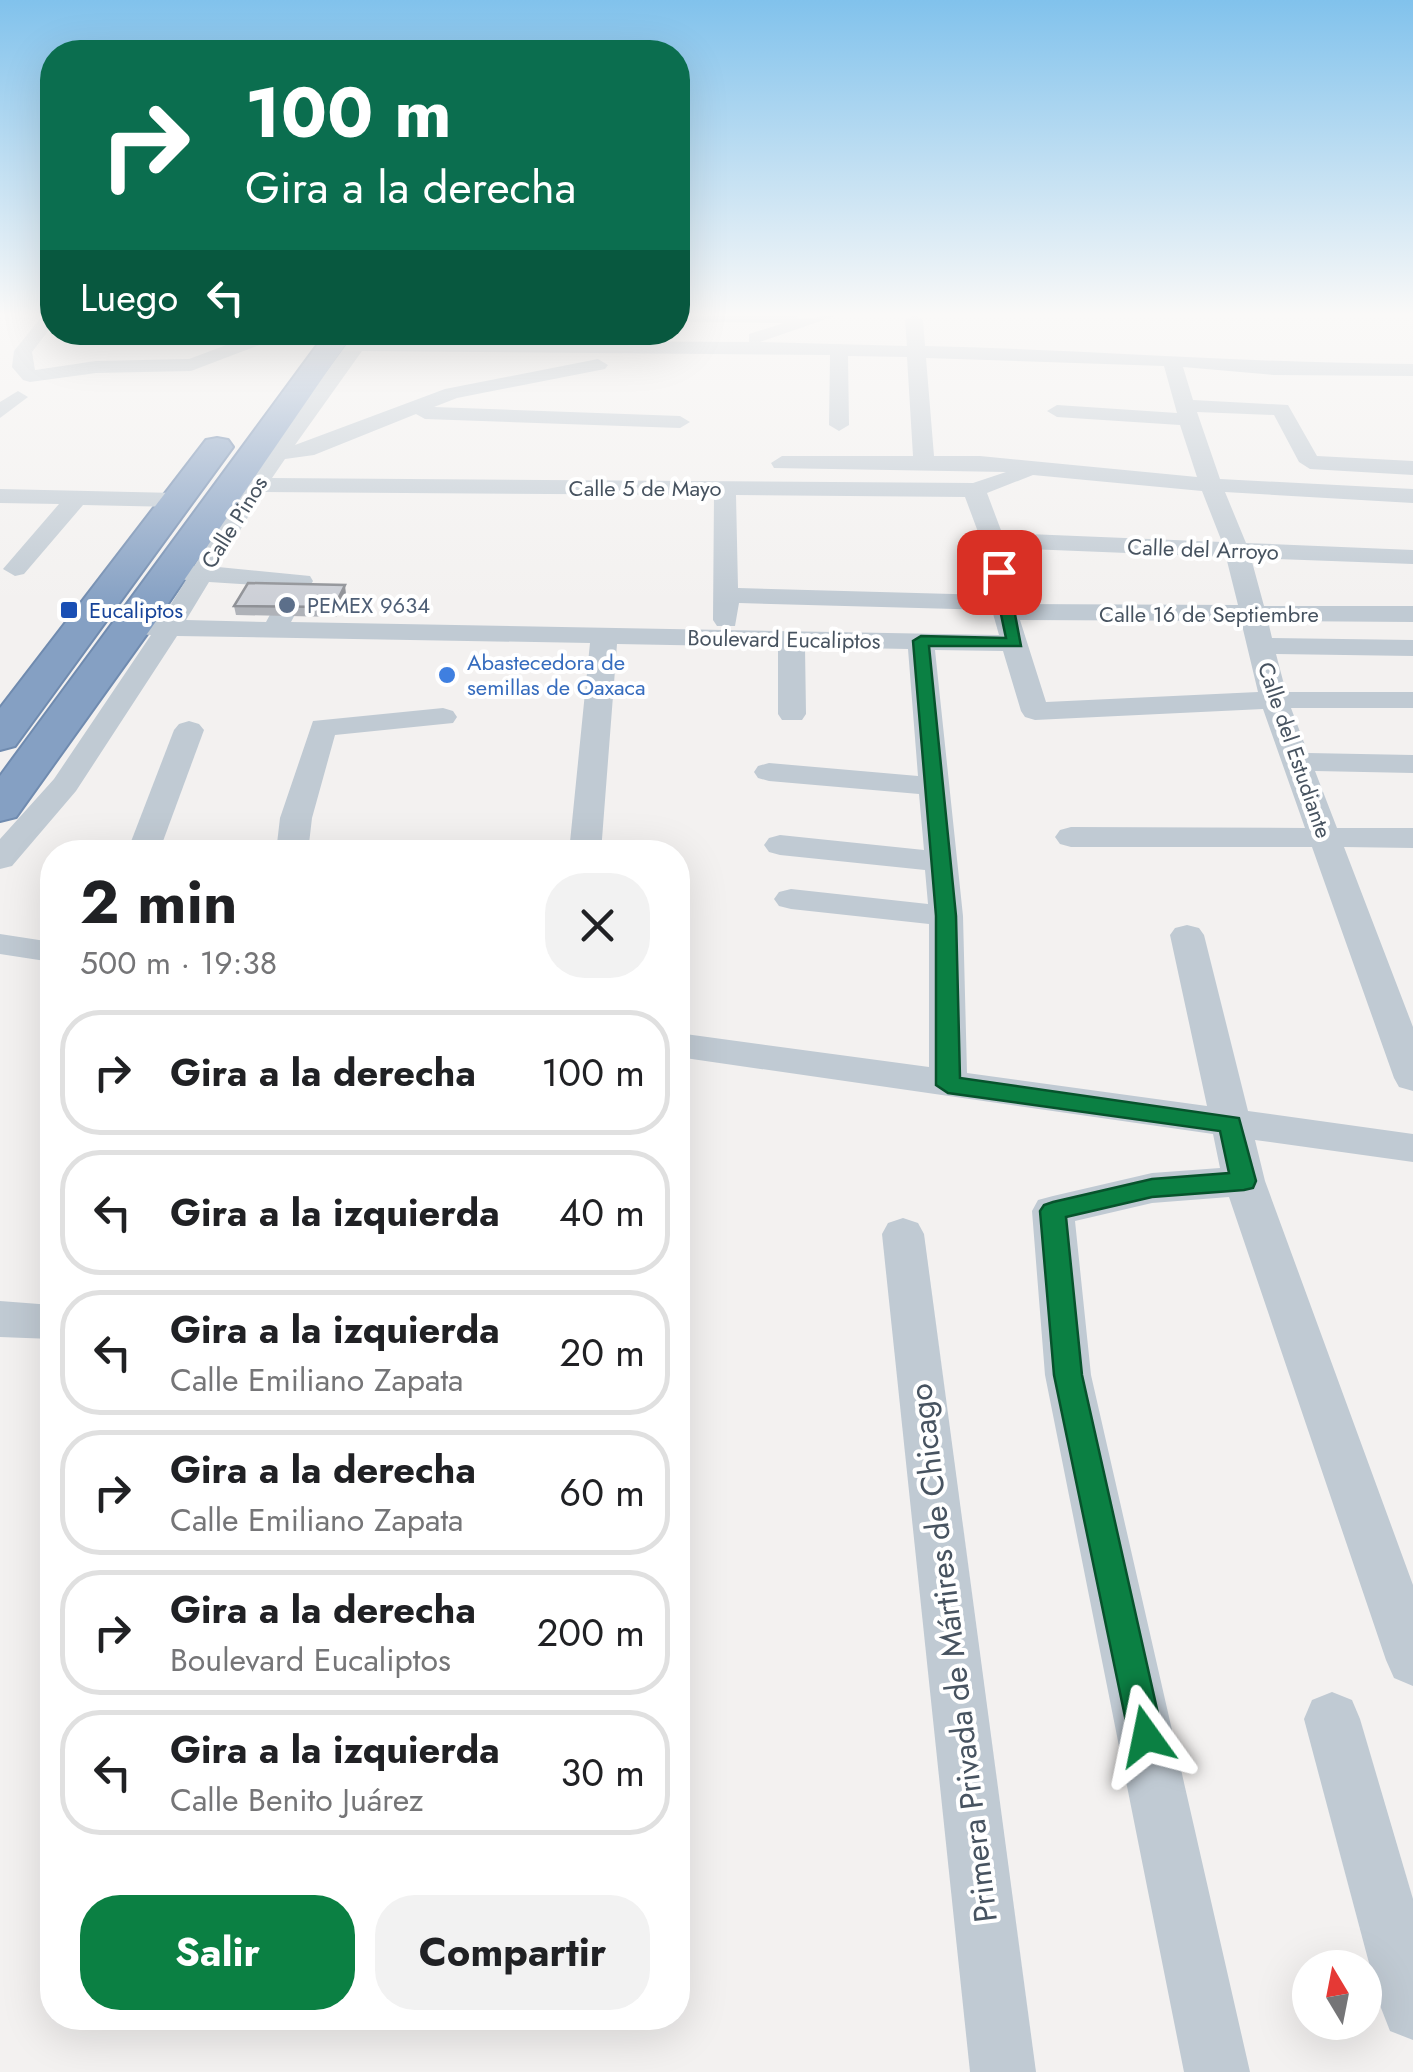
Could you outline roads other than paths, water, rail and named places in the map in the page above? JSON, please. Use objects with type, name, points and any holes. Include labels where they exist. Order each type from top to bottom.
[{"type":"highway","points":[[0,808],[150,628],[297,412]]},
{"type":"highway","points":[[0,737],[234,425]]},
{"type":"street","name":"Calle Pinos","points":[[187,572],[256,485],[301,412]]},
{"type":"street","points":[[277,454],[306,450],[402,412],[680,422]]},
{"type":"street","points":[[839,412],[839,425]]},
{"type":"street","points":[[920,412],[924,463]]},
{"type":"street","points":[[1103,412],[1219,412]]},
{"type":"street","points":[[1283,412],[1310,462],[1413,468]]},
{"type":"street","name":"Calle del Estudiante","points":[[1189,413],[1198,466],[1237,550],[1274,700],[1413,1078]]},
{"type":"street","name":"Calle 5 de Mayo","points":[[758,462],[1198,466],[1413,496]]},
{"type":"street","name":"Calle 5 de Mayo","points":[[256,485],[974,490],[1030,467]]},
{"type":"street","points":[[725,488],[726,638]]},
{"type":"street","points":[[974,490],[994,540],[1005,607],[1036,711],[1274,700],[1413,700]]},
{"type":"street","points":[[0,496],[176,500]]},
{"type":"street","points":[[15,569],[78,498]]},
{"type":"street","name":"Calle del Arroyo","points":[[994,540],[1413,557]]},
{"type":"street","points":[[187,572],[301,580],[274,630]]},
{"type":"street","name":"Calle 16 de Septiembre","points":[[726,595],[1254,614],[1413,614]]},
{"type":"street","points":[[0,858],[65,785],[122,704],[150,628]]},
{"type":"street","name":"Boulevard Eucaliptos","points":[[150,628],[1015,643]]},
{"type":"street","points":[[586,840],[604,636]]},
{"type":"street","points":[[792,639],[792,714]]},
{"type":"street","points":[[921,641],[946,916],[948,1085]]},
{"type":"street","points":[[1260,646],[1413,648]]},
{"type":"street","points":[[293,840],[296,818],[324,727],[444,717]]},
{"type":"street","points":[[147,840],[188,730]]},
{"type":"street","points":[[1298,762],[1413,764]]},
{"type":"street","points":[[769,772],[932,786]]},
{"type":"street","points":[[1071,837],[1413,838]]},
{"type":"street","points":[[780,845],[942,862]]},
{"type":"street","points":[[791,900],[946,916]]},
{"type":"street","points":[[1188,934],[1244,1181],[1413,1660]]},
{"type":"street","points":[[0,944],[40,950]]},
{"type":"street","points":[[690,1047],[1413,1148]]},
{"type":"street","points":[[1217,2072],[1068,1375],[1053,1211],[1152,1188],[1244,1181]]},
{"type":"street","name":"Primera Privada de Mártires de Chicago","points":[[903,1234],[1003,2072]]},
{"type":"street","points":[[0,1319],[40,1321]]},
{"type":"street","points":[[1332,1719],[1413,2008]]},
{"type":"place","name":"PEMEX 9634","points":[[287,605]]},
{"type":"place","name":"Eucaliptos","points":[[69,610]]},
{"type":"place","name":"Abastecedora de semillas de Oaxaca","points":[[447,675]]}]
